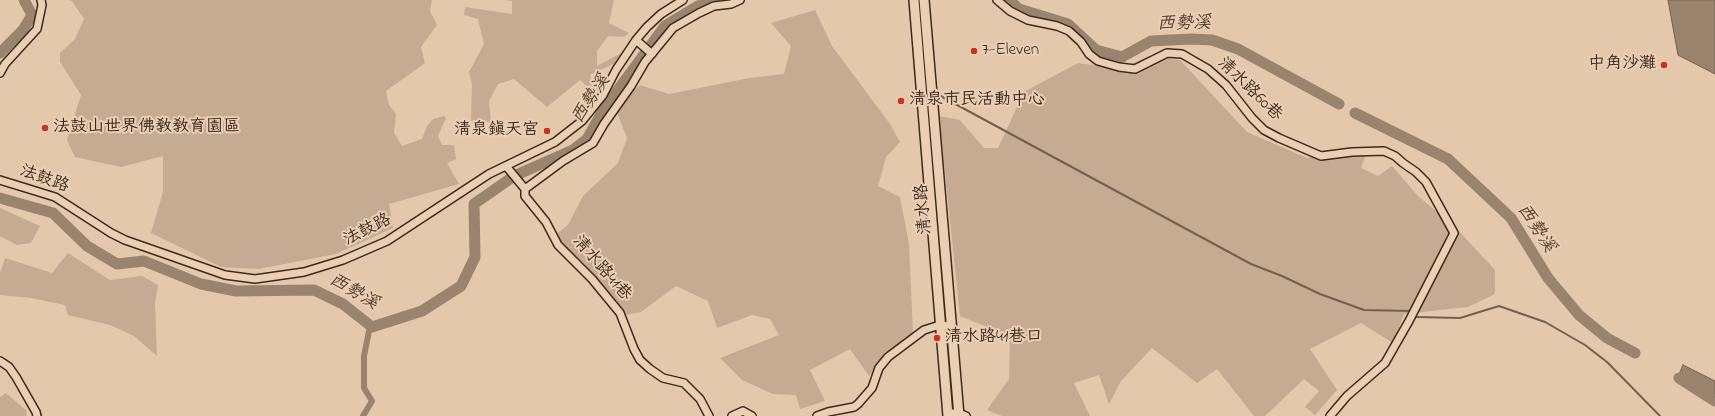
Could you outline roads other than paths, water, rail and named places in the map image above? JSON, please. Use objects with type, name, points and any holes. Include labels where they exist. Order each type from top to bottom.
[{"type":"main road","name":"清水路","points":[[914,0],[948,415]]},
{"type":"main road","name":"清水路","points":[[924,0],[950,326],[961,415]]},
{"type":"street","points":[[0,73],[5,64],[37,30],[42,5],[40,0]]},
{"type":"street","name":"法鼓路","points":[[0,180],[55,197],[111,233],[125,240],[224,275],[255,279],[304,272],[343,260],[387,241],[489,174],[555,142],[582,121],[603,95],[616,70],[636,40],[661,14],[683,0]]},
{"type":"street","points":[[525,189],[563,161],[593,143],[645,62],[673,28],[714,6],[731,4],[740,0]]},
{"type":"street","name":"清水路60巷","points":[[997,0],[1010,11],[1028,20],[1057,26],[1069,31],[1081,42],[1089,54],[1098,61],[1119,67],[1135,69],[1167,53],[1182,54],[1208,69],[1226,85],[1252,118],[1264,130],[1278,138],[1321,156],[1352,152],[1384,151],[1395,156],[1416,172],[1426,182],[1454,233],[1409,321],[1385,363],[1347,396],[1330,416]]},
{"type":"street","points":[[636,40],[652,54]]},
{"type":"street","name":"清水路41巷","points":[[506,166],[525,189],[525,196],[546,222],[558,245],[592,279],[620,313],[634,349],[640,360],[663,378],[684,382],[700,399],[709,416]]},
{"type":"street","points":[[817,416],[828,412],[854,407],[872,388],[879,368],[888,357],[924,330],[940,325],[950,326]]},
{"type":"street","points":[[0,361],[9,368],[16,377],[37,416]]},
{"type":"street","points":[[732,416],[743,411],[752,416]]},
{"type":"street","points":[[948,415],[961,415]]},
{"type":"waterway","name":"西勢溪","points":[[0,53],[23,30],[32,15],[24,0]]},
{"type":"waterway","name":"西勢溪","points":[[0,198],[53,213],[87,246],[117,264],[144,261],[201,284],[236,291],[314,290],[343,304],[372,327],[422,311],[461,286],[475,257],[474,204],[514,176],[573,150],[587,139],[604,109],[665,26],[698,6],[717,0]]},
{"type":"waterway","name":"西勢溪","points":[[1009,0],[1019,9],[1068,24],[1096,50],[1122,57],[1151,41],[1191,39],[1212,40],[1238,49],[1339,104]]},
{"type":"waterway","points":[[935,93],[1251,264],[1282,276],[1320,294],[1364,310],[1412,311]]},
{"type":"waterway","name":"西勢溪","points":[[1355,113],[1448,159],[1511,218],[1548,278],[1579,315],[1607,338],[1635,353]]},
{"type":"waterway","points":[[1416,317],[1460,318],[1499,306],[1545,322],[1585,345],[1607,362],[1660,416]]},
{"type":"waterway","points":[[363,416],[372,401],[364,388],[364,356],[369,331],[372,327]]},
{"type":"waterway","name":"西勢溪","points":[[1679,378],[1715,401]]},
{"type":"place","name":"7-Eleven","points":[[974,51]]},
{"type":"place","name":"中角沙灘","points":[[1664,65]]},
{"type":"place","name":"清泉市民活動中心","points":[[901,101]]},
{"type":"place","name":"法鼓山世界佛教教育園區","points":[[45,128]]},
{"type":"place","name":"清泉鎮天宮","points":[[547,131]]},
{"type":"place","name":"清水路41巷口","points":[[937,338]]}]
